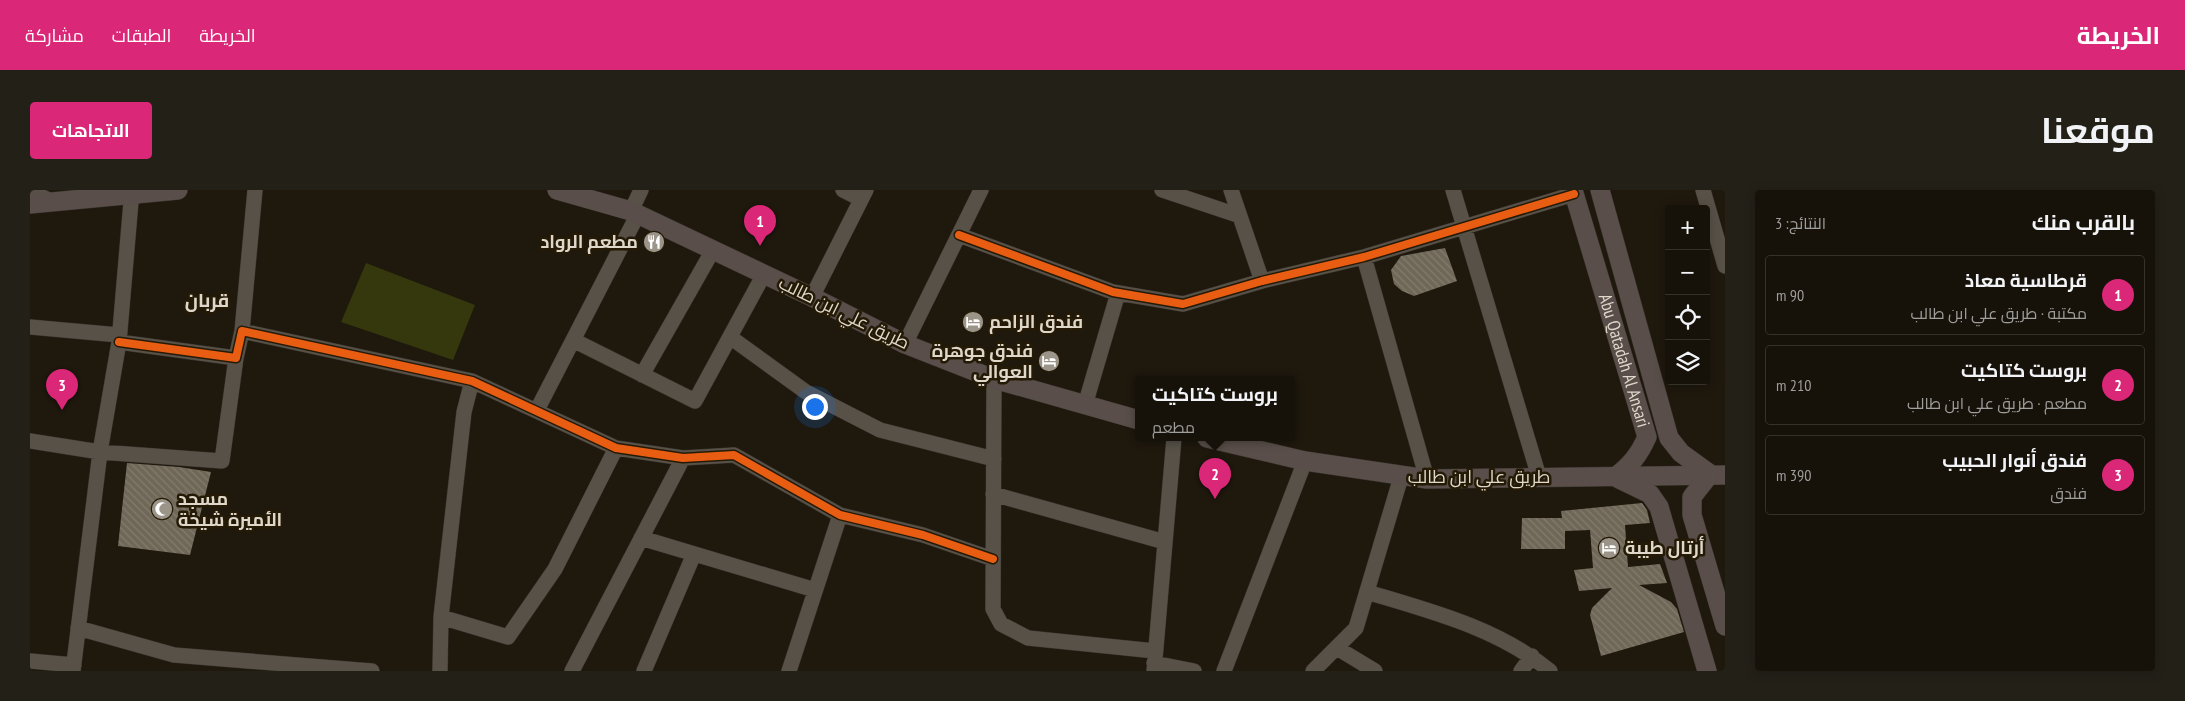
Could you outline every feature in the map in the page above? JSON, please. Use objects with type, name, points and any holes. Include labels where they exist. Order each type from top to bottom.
[{"type":"main road","points":[[30,204],[132,192],[178,190]]},
{"type":"main road","name":"طريق علي ابن طالب","points":[[557,190],[634,213],[812,297],[905,344],[994,379],[1135,419]]},
{"type":"main road","name":"Abu Qatadah Al Ansari","points":[[1600,190],[1669,438],[1681,453],[1718,475]]},
{"type":"main road","name":"Abu Qatadah Al Ansari","points":[[1573,192],[1647,437],[1640,454],[1628,468],[1615,478]]},
{"type":"main road","name":"طريق علي ابن طالب","points":[[1220,441],[1305,461],[1427,479],[1615,478],[1718,475]]},
{"type":"main road","points":[[1718,475],[1692,497],[1692,515],[1725,626]]},
{"type":"main road","points":[[1615,478],[1650,494],[1659,507],[1707,671]]},
{"type":"street","points":[[30,442],[100,452],[222,461],[236,358],[242,331],[255,190]]},
{"type":"street","points":[[536,410],[573,340],[634,213],[641,190]]},
{"type":"street","points":[[812,297],[863,194],[843,190]]},
{"type":"street","points":[[905,344],[981,190]]},
{"type":"street","points":[[1162,190],[1240,216]]},
{"type":"street","points":[[1231,190],[1262,281]]},
{"type":"street","points":[[1453,190],[1539,477]]},
{"type":"street","points":[[1703,190],[1725,266]]},
{"type":"street","points":[[30,191],[54,202]]},
{"type":"street","points":[[30,661],[73,668],[100,452],[119,338],[132,192]]},
{"type":"street","points":[[959,235],[1118,293],[1183,304],[1262,281],[1364,256],[1464,227],[1573,192]]},
{"type":"street","points":[[642,375],[713,250]]},
{"type":"street","points":[[1364,256],[1427,479]]},
{"type":"street","points":[[573,340],[695,401],[764,274]]},
{"type":"street","points":[[1085,405],[1118,293]]},
{"type":"street","points":[[30,327],[119,338],[236,358]]},
{"type":"street","points":[[242,331],[472,381],[616,448],[683,458],[734,455],[840,515],[923,535],[993,559]]},
{"type":"street","points":[[730,337],[806,392],[880,430],[994,459]]},
{"type":"street","points":[[994,379],[992,609],[1001,624],[1028,638],[1194,671]]},
{"type":"street","points":[[440,671],[441,616],[464,412],[472,381]]},
{"type":"street","points":[[1154,662],[1174,441]]},
{"type":"street","points":[[441,616],[508,637],[556,569],[616,448]]},
{"type":"street","points":[[572,671],[683,458]]},
{"type":"street","points":[[1224,671],[1305,461]]},
{"type":"street","points":[[1313,671],[1356,628],[1401,476]]},
{"type":"street","points":[[993,494],[1165,542]]},
{"type":"street","points":[[788,671],[840,515]]},
{"type":"street","points":[[641,538],[815,590]]},
{"type":"street","points":[[644,671],[694,554]]},
{"type":"street","points":[[1367,592],[1455,618],[1532,656],[1550,671]]},
{"type":"street","points":[[78,628],[174,655],[372,671]]},
{"type":"street","points":[[1336,648],[1376,671]]},
{"type":"street","points":[[1521,671],[1532,656]]},
{"type":"green space","points":[[366,263],[475,305],[453,360],[341,322]]},
{"type":"building","points":[[1445,248],[1457,281],[1414,296],[1402,291],[1394,284],[1391,270],[1401,256]]},
{"type":"building","name":"مسجد الأميرة شيخة","points":[[127,463],[179,467],[211,472],[190,555],[118,546]]},
{"type":"building","points":[[1642,503],[1647,510],[1650,523],[1625,525],[1628,567],[1660,564],[1667,583],[1639,585],[1671,602],[1677,609],[1684,632],[1601,656],[1590,615],[1592,608],[1612,588],[1579,591],[1574,570],[1593,568],[1590,530],[1565,531],[1565,549],[1521,549],[1522,518],[1562,518],[1561,511]]},
{"type":"cycle path","points":[[959,235],[1113,292],[1183,304],[1262,281],[1364,257],[1574,194]]},
{"type":"cycle path","points":[[119,342],[236,358],[242,331],[472,381],[616,448],[683,458],[734,455],[840,515],[923,535],[993,559]]},
{"type":"place","name":"مطعم الرواد","points":[[654,242]]},
{"type":"place","name":"قرطاسية معاذ","points":[[760,246]]},
{"type":"place","name":"فندق الزاحم","points":[[973,322]]},
{"type":"place","name":"فندق جوهرة العوالي","points":[[1049,361]]},
{"type":"place","name":"فندق أنوار الحبيب","points":[[62,410]]},
{"type":"place","name":"بروست كتاكيت","points":[[1215,499]]},
{"type":"place","name":"مسجد الأميرة شيخة","points":[[162,509]]},
{"type":"place","name":"أرتال طيبة","points":[[1609,548]]},
{"type":"district","name":"قربان","points":[[207,300]]}]
